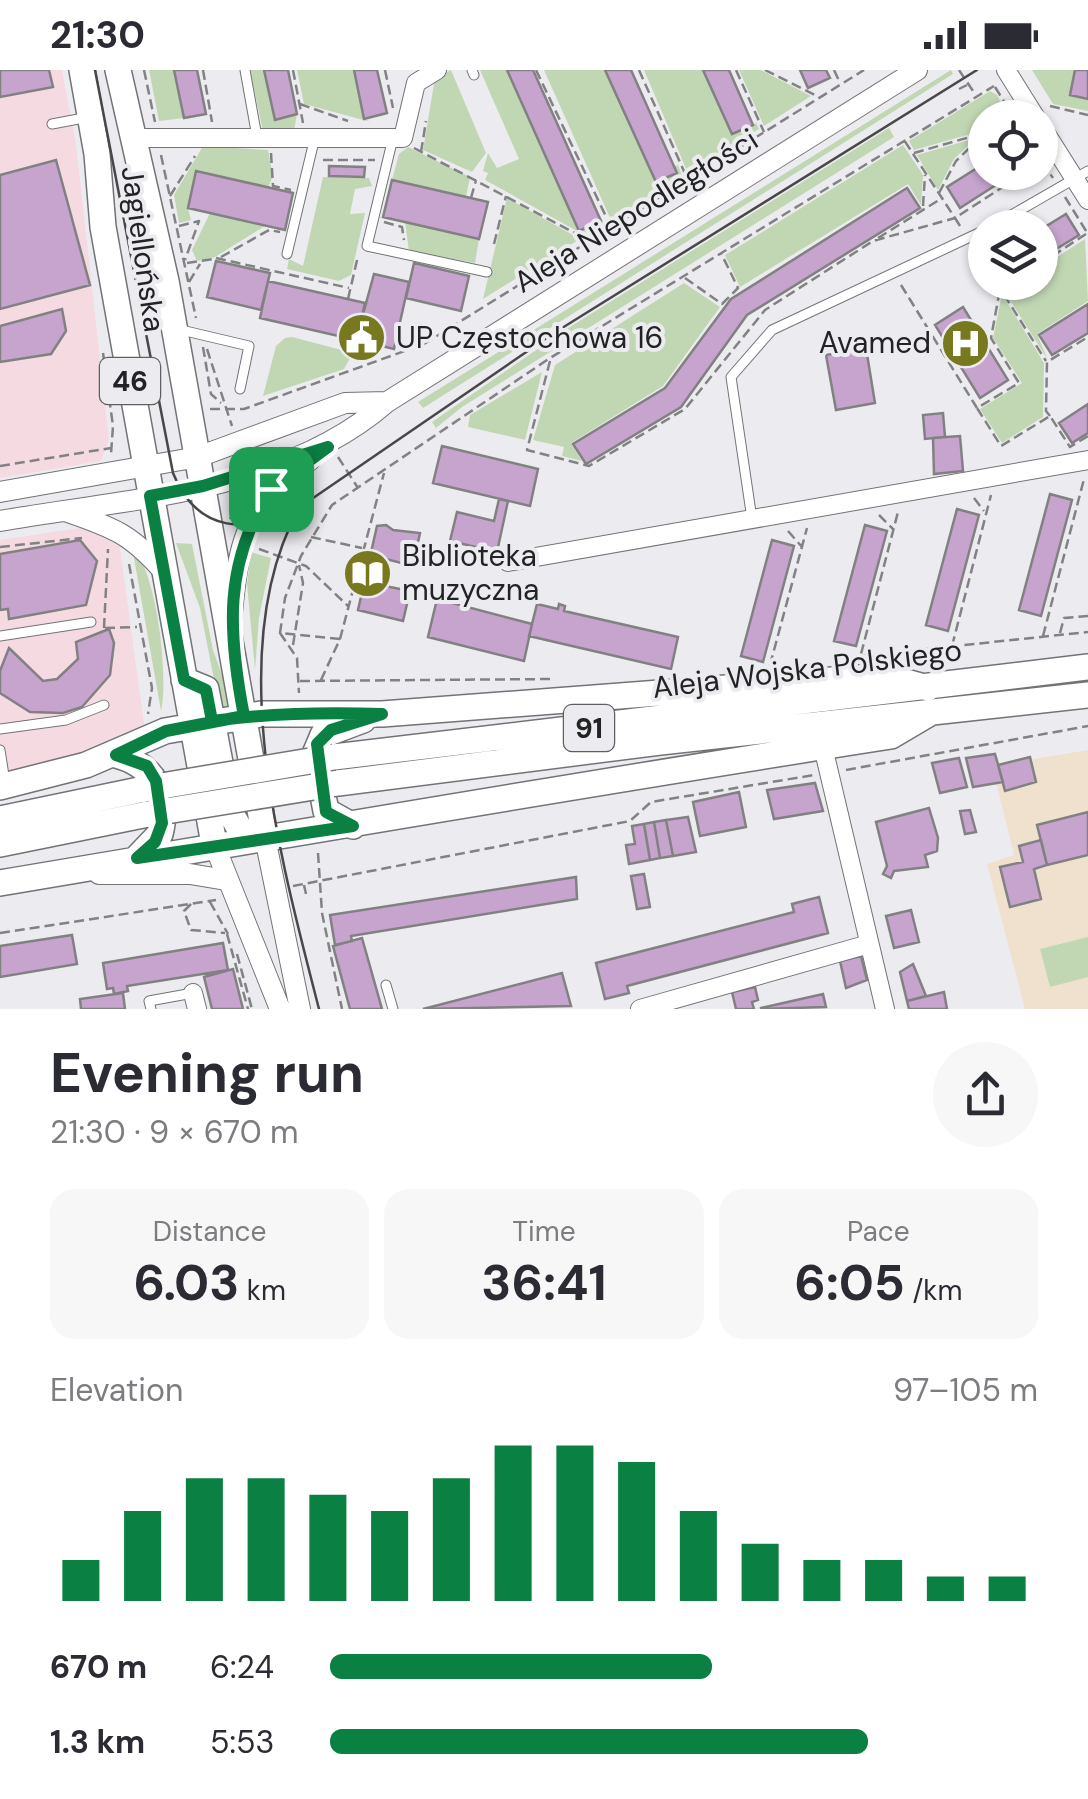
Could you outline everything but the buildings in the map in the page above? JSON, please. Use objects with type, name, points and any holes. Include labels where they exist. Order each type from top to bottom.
[{"type":"main road","name":"Jagiellońska","points":[[82,70],[92,117],[103,227],[150,496]]},
{"type":"main road","name":"Jagiellońska","points":[[118,70],[131,138],[186,327],[198,457]]},
{"type":"main road","name":"46","points":[[198,457],[244,716],[256,839]]},
{"type":"main road","name":"46","points":[[150,496],[184,680]]},
{"type":"main road","name":"Aleja Wojska Polskiego","points":[[0,844],[148,814],[338,783],[929,700],[1088,667]]},
{"type":"main road","points":[[0,883],[214,844],[353,826],[891,736],[929,700],[884,676],[790,680],[577,702],[382,714],[312,711],[244,716],[202,724],[156,725]]},
{"type":"main road","points":[[184,680],[229,810],[256,839]]},
{"type":"main road","points":[[3,787],[116,755],[166,717],[184,680]]},
{"type":"main road","name":"Aleja Wojska Polskiego","points":[[0,819],[144,788],[334,757],[929,700],[1088,696]]},
{"type":"main road","points":[[353,826],[326,812],[317,744],[331,730],[382,714]]},
{"type":"main road","points":[[202,724],[214,844]]},
{"type":"main road","points":[[116,755],[147,766],[156,781],[162,823],[155,842],[137,858]]},
{"type":"street","points":[[131,138],[263,142],[310,138],[400,140],[416,83],[437,70]]},
{"type":"street","name":"Aleja Niepodległości","points":[[0,521],[203,486],[337,455],[387,402],[918,70]]},
{"type":"street","points":[[1005,75],[1028,100]]},
{"type":"street","points":[[1058,140],[1081,174],[1088,200]]},
{"type":"street","name":"Aleja Niepodległości","points":[[0,492],[198,457],[345,403],[387,402]]},
{"type":"street","points":[[230,642],[240,556],[255,515],[271,489],[337,455]]},
{"type":"street","points":[[508,562],[752,519],[1086,469]]},
{"type":"street","points":[[62,510],[117,528],[142,545],[166,573]]},
{"type":"street","points":[[823,747],[886,1009]]},
{"type":"street","points":[[256,839],[300,1009]]},
{"type":"street","points":[[214,844],[224,890],[280,1009]]},
{"type":"street","points":[[55,874],[190,874],[224,890]]},
{"type":"street","points":[[654,1007],[869,944]]},
{"type":"lane","points":[[245,70],[263,142]]},
{"type":"lane","points":[[52,124],[92,117]]},
{"type":"lane","points":[[287,254],[309,160],[310,138]]},
{"type":"lane","points":[[400,140],[367,246],[488,272]]},
{"type":"lane","points":[[1019,210],[1081,174]]},
{"type":"lane","points":[[752,519],[731,377],[772,330],[968,238]]},
{"type":"lane","points":[[186,327],[250,346],[240,389]]},
{"type":"lane","points":[[0,636],[91,622]]},
{"type":"lane","points":[[0,728],[66,720],[104,705]]},
{"type":"lane","points":[[0,750],[3,787]]},
{"type":"lane","points":[[386,985],[393,1009]]},
{"type":"lane","points":[[150,1009],[149,1001],[195,1001]]},
{"type":"path","points":[[144,70],[156,128]]},
{"type":"path","points":[[203,70],[212,126]]},
{"type":"path","points":[[293,70],[310,138]]},
{"type":"path","points":[[385,70],[393,108]]},
{"type":"path","points":[[536,70],[611,227]]},
{"type":"path","points":[[639,70],[688,180]]},
{"type":"path","points":[[765,70],[820,97]]},
{"type":"path","points":[[834,70],[840,84]]},
{"type":"path","points":[[210,409],[225,410],[290,395],[424,344],[864,70]]},
{"type":"path","points":[[959,70],[975,94]]},
{"type":"path","points":[[732,77],[737,72],[764,132]]},
{"type":"path","points":[[293,648],[280,633],[285,598],[310,536],[332,505],[550,358],[903,138],[994,86],[1005,75]]},
{"type":"path","points":[[638,86],[645,83]]},
{"type":"path","points":[[959,89],[968,84]]},
{"type":"path","points":[[994,86],[1003,100]]},
{"type":"path","points":[[391,116],[398,89]]},
{"type":"path","points":[[300,104],[352,122]]},
{"type":"path","points":[[1058,116],[1088,115]]},
{"type":"path","points":[[655,124],[662,121]]},
{"type":"path","points":[[903,138],[955,218]]},
{"type":"path","points":[[913,153],[968,138]]},
{"type":"path","points":[[400,140],[589,241]]},
{"type":"path","points":[[263,142],[273,186],[295,190]]},
{"type":"path","points":[[159,144],[189,282],[186,327]]},
{"type":"path","points":[[170,197],[202,144]]},
{"type":"path","points":[[550,358],[527,450],[588,466],[685,408],[758,319],[940,196],[956,161],[968,149]]},
{"type":"path","points":[[309,160],[380,162]]},
{"type":"path","points":[[923,210],[926,173]]},
{"type":"path","points":[[472,198],[476,178]]},
{"type":"path","points":[[873,242],[955,218],[998,190]]},
{"type":"path","points":[[494,244],[506,195]]},
{"type":"path","points":[[910,218],[917,229]]},
{"type":"path","points":[[176,226],[199,221],[185,262]]},
{"type":"path","points":[[380,221],[402,224],[407,254]]},
{"type":"path","points":[[185,262],[230,256],[269,230],[291,235]]},
{"type":"path","points":[[1058,253],[1088,234]]},
{"type":"path","points":[[348,299],[359,252]]},
{"type":"path","points":[[682,276],[722,304],[738,288],[720,252]]},
{"type":"path","points":[[216,258],[350,289]]},
{"type":"path","points":[[189,282],[201,262]]},
{"type":"path","points":[[895,275],[1001,446],[1050,416]]},
{"type":"path","points":[[977,408],[1019,383],[990,338],[998,300]]},
{"type":"path","points":[[1007,300],[1047,362],[1046,411],[1070,447],[1088,436]]},
{"type":"path","points":[[750,313],[758,319]]},
{"type":"path","points":[[1047,362],[1088,336]]},
{"type":"path","points":[[222,404],[210,394],[203,343],[215,367],[222,404],[232,424]]},
{"type":"path","points":[[0,466],[111,448]]},
{"type":"path","points":[[1043,636],[1086,469]]},
{"type":"path","points":[[320,682],[340,639],[384,470]]},
{"type":"path","points":[[357,478],[353,480],[358,488]]},
{"type":"path","points":[[228,524],[248,487]]},
{"type":"path","points":[[952,646],[992,494]]},
{"type":"path","points":[[973,497],[986,514]]},
{"type":"path","points":[[861,656],[899,510]]},
{"type":"path","points":[[769,666],[808,526]]},
{"type":"path","points":[[0,547],[71,536],[95,540]]},
{"type":"path","points":[[310,536],[363,548]]},
{"type":"path","points":[[104,628],[108,541]]},
{"type":"path","points":[[252,546],[298,564],[348,606]]},
{"type":"path","points":[[126,549],[156,725]]},
{"type":"path","points":[[298,564],[304,575],[293,648],[300,681],[299,698]]},
{"type":"path","points":[[1060,635],[1059,625],[1064,618],[1088,616]]},
{"type":"path","points":[[91,622],[104,628],[139,626]]},
{"type":"path","points":[[894,652],[1088,632]]},
{"type":"path","points":[[280,633],[340,639]]},
{"type":"path","points":[[300,681],[550,679]]},
{"type":"path","points":[[840,771],[1088,726]]},
{"type":"path","points":[[306,894],[302,884],[630,821],[651,802],[810,776]]},
{"type":"path","points":[[317,847],[322,913],[342,1009]]},
{"type":"path","points":[[0,933],[210,900],[224,890]]},
{"type":"path","points":[[210,900],[227,933],[250,1009]]},
{"type":"path","points":[[194,901],[184,911],[191,930],[227,933]]},
{"type":"path","points":[[330,990],[336,988]]},
{"type":"shaded area","points":[[0,70],[62,70],[76,144],[109,439],[101,461],[0,478]]},
{"type":"shaded area","points":[[86,527],[119,540],[145,731],[91,756],[0,776],[0,540]]},
{"type":"shaded area","points":[[1088,750],[1088,1009],[1025,1009],[987,864],[1014,855],[992,766]]},
{"type":"green space","points":[[149,70],[174,70],[184,118],[159,121]]},
{"type":"green space","points":[[250,70],[264,70],[275,120],[297,114],[294,131],[263,131]]},
{"type":"green space","points":[[297,70],[354,70],[364,119],[371,122],[304,104]]},
{"type":"green space","points":[[451,70],[486,153],[472,172],[423,150],[435,78]]},
{"type":"green space","points":[[480,70],[507,70],[579,231],[600,222],[600,217],[604,224],[586,236],[485,180],[488,153],[497,168],[519,159]]},
{"type":"green space","points":[[544,70],[605,70],[655,182],[676,173],[674,166],[678,165],[682,176],[611,220]]},
{"type":"green space","points":[[644,70],[703,70],[732,134],[756,123],[759,129],[687,171]]},
{"type":"green space","points":[[739,70],[761,70],[811,96],[764,126]]},
{"type":"green space","points":[[951,70],[953,74],[423,408],[418,402]]},
{"type":"green space","points":[[1032,70],[1075,70],[1070,94],[1088,99],[1088,111],[1058,105],[1058,100],[1051,100]]},
{"type":"green space","points":[[990,91],[1000,100],[975,100]]},
{"type":"green space","points":[[968,105],[968,135],[914,150],[909,141]]},
{"type":"green space","points":[[889,128],[894,137],[462,407],[436,428],[432,422],[565,330]]},
{"type":"green space","points":[[968,140],[938,190],[917,155]]},
{"type":"green space","points":[[903,145],[923,175],[921,205],[908,184],[740,287],[725,255]]},
{"type":"green space","points":[[203,146],[268,150],[273,176],[268,188],[197,171],[188,208],[191,220],[179,223],[174,195]]},
{"type":"green space","points":[[408,147],[470,177],[466,197],[392,180],[399,154]]},
{"type":"green space","points":[[323,177],[369,178],[372,186],[355,189],[350,214],[365,213],[351,275],[339,281],[287,269],[289,259],[303,266]]},
{"type":"green space","points":[[507,198],[580,239],[483,299]]},
{"type":"green space","points":[[210,213],[265,226],[215,257],[197,261],[192,250]]},
{"type":"green space","points":[[405,222],[479,239],[475,263],[409,251]]},
{"type":"green space","points":[[1085,239],[1088,301],[1037,334],[1048,360],[1010,300],[1058,300],[1058,256]]},
{"type":"green space","points":[[684,283],[720,307],[663,386],[571,443],[582,461],[562,456],[564,447],[533,440],[555,365]]},
{"type":"green space","points":[[1001,300],[1006,300],[1044,363],[1043,417],[1002,443],[980,409],[1022,383],[993,338]]},
{"type":"green space","points":[[285,338],[353,353],[344,369],[263,396],[276,346]]},
{"type":"green space","points":[[542,372],[525,440],[468,427],[470,415]]},
{"type":"green space","points":[[176,543],[192,544],[213,650],[231,700],[229,708],[220,710],[200,608]]},
{"type":"green space","points":[[132,547],[148,578],[159,625],[161,711]]},
{"type":"green space","points":[[251,552],[271,558],[259,618],[255,670],[247,584]]},
{"type":"green space","points":[[1088,937],[1088,977],[1050,987],[1040,949]]},
{"type":"tram line","points":[[95,70],[173,473],[196,508],[211,518],[244,525],[300,507],[554,333],[977,70]]},
{"type":"tram line","points":[[301,505],[277,561],[264,622],[261,687],[275,821],[319,1009]]},
{"type":"place","name":"UP Częstochowa 16","points":[[361,338]]},
{"type":"place","name":"Avamed","points":[[966,343]]},
{"type":"place","name":"Biblioteka muzyczna","points":[[367,573]]},
{"type":"route","points":[[271,489],[249,526],[236,578],[230,642],[244,716],[212,721],[166,731],[116,755],[147,766],[156,781],[160,834],[137,858],[353,826],[326,812],[317,744],[331,730],[382,714],[312,711],[212,721],[206,690],[184,680],[150,496],[203,486],[328,447],[271,489]]}]
